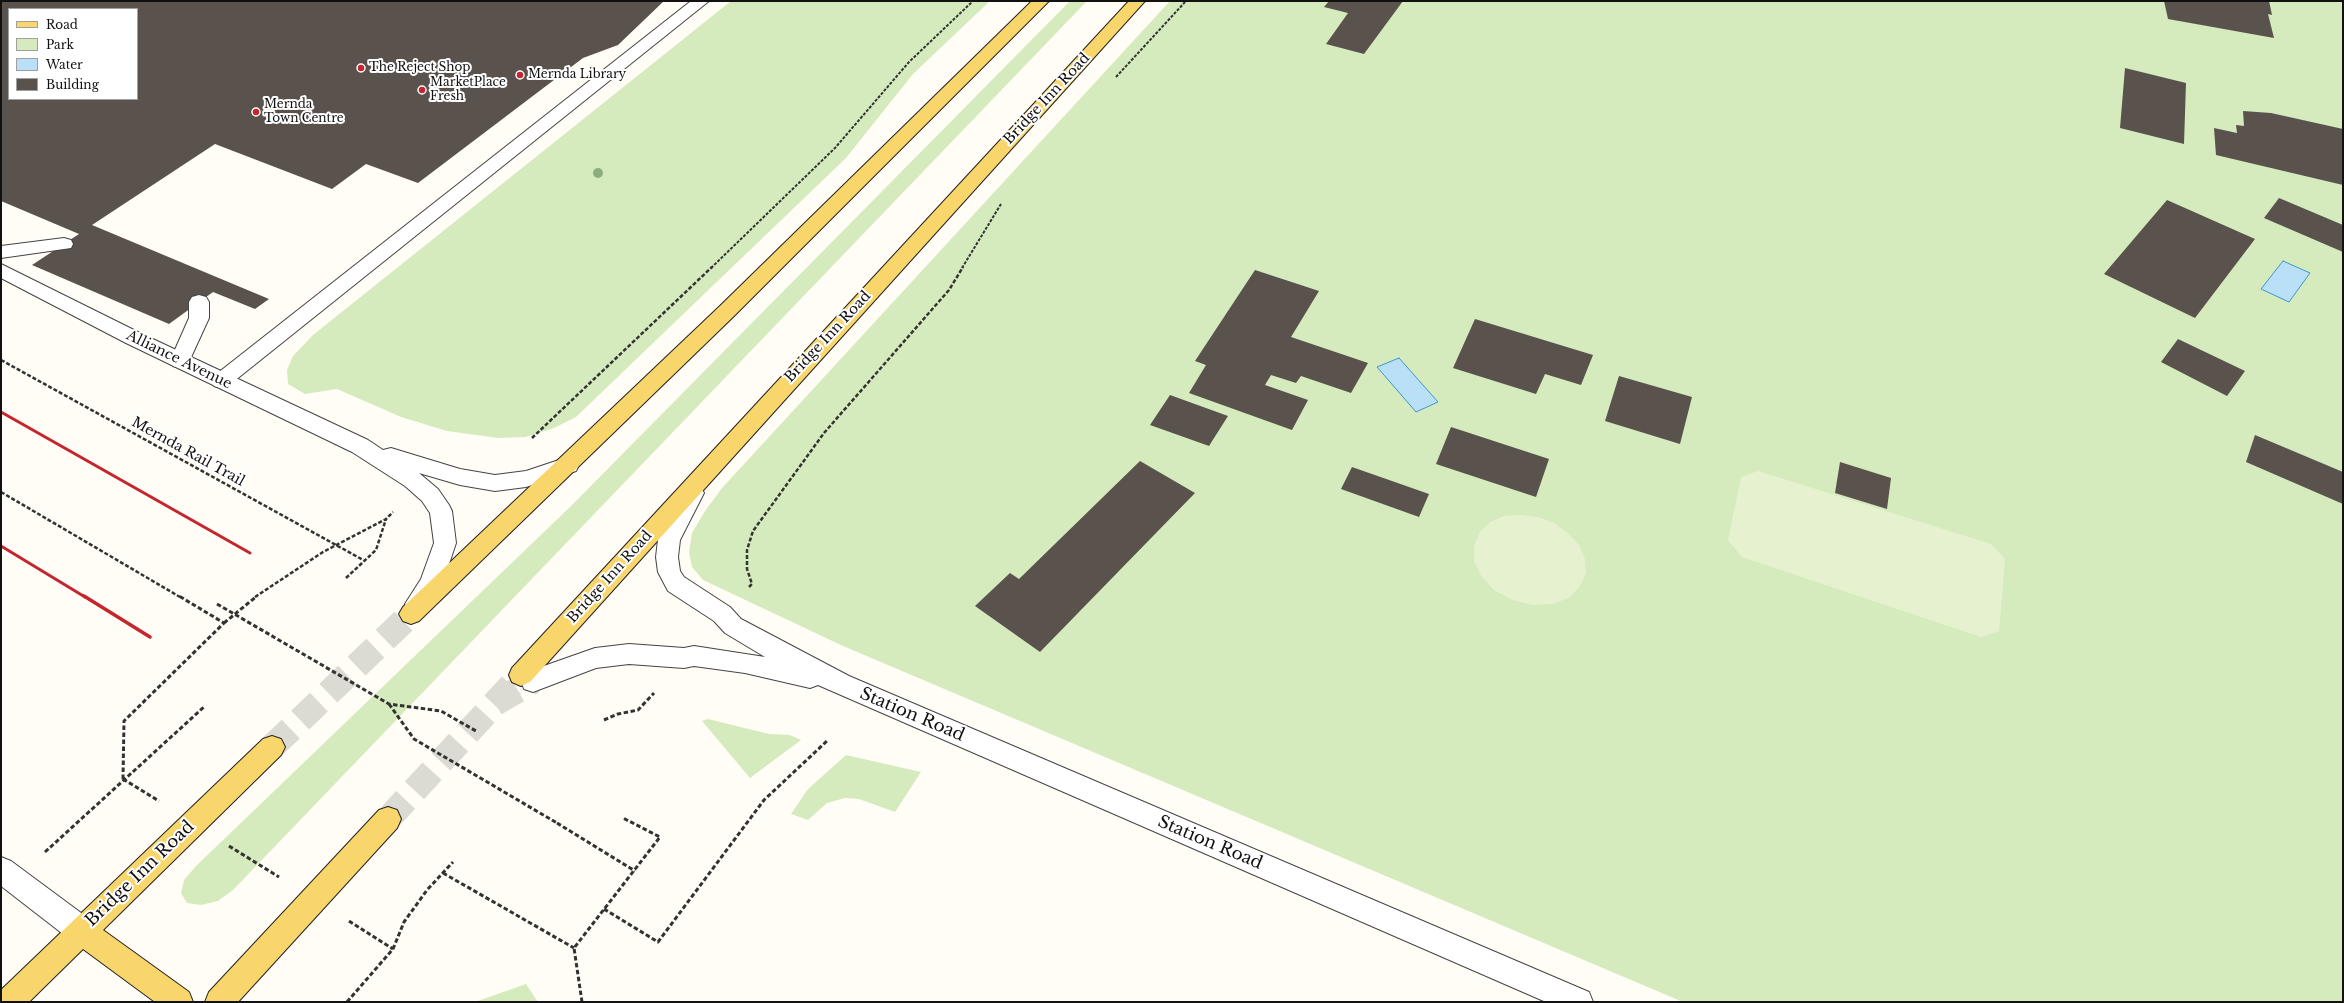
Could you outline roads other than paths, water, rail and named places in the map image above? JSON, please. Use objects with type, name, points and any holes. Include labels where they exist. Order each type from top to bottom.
[{"type":"main road","points":[[411,614],[568,465],[1041,1]]},
{"type":"main road","name":"Bridge Inn Road","points":[[527,678],[710,466],[1137,1]]},
{"type":"main road","name":"Bridge Inn Road","points":[[10,1002],[272,747]]},
{"type":"main road","points":[[219,1002],[388,819]]},
{"type":"main road","points":[[82,931],[179,1002]]},
{"type":"street","points":[[221,381],[701,1]]},
{"type":"street","points":[[1,252],[64,244]]},
{"type":"street","name":"Alliance Avenue","points":[[1,270],[180,361],[360,446],[436,471],[495,483],[526,479],[568,465]]},
{"type":"street","points":[[180,361],[199,318],[199,302]]},
{"type":"street","name":"Alliance Avenue","points":[[360,446],[420,486],[430,496],[441,511],[445,543],[431,582],[411,614]]},
{"type":"street","name":"Station Road","points":[[710,466],[674,526],[669,540],[667,557],[669,572],[676,584],[722,614],[733,626],[840,684],[1579,1002]]},
{"type":"street","name":"Station Road","points":[[527,678],[595,658],[629,654],[684,658],[694,656],[745,663],[840,684]]},
{"type":"street","points":[[8,876],[82,931]]},
{"type":"water","points":[[2283,261],[2310,273],[2289,302],[2261,289]]},
{"type":"water","points":[[1399,358],[1438,402],[1416,412],[1377,367]]},
{"type":"tunnel","points":[[272,747],[411,614]]},
{"type":"tunnel","points":[[388,819],[521,675]]},
{"type":"tunnel","points":[[495,703],[533,681]]},
{"type":"railway","points":[[1,412],[250,553]]},
{"type":"railway","points":[[1,546],[85,597]]},
{"type":"railway","points":[[84,596],[150,637]]},
{"type":"place","name":"The Reject Shop","points":[[361,68]]},
{"type":"place","name":"Mernda Library","points":[[520,75]]},
{"type":"place","name":"MarketPlace Fresh","points":[[422,90]]},
{"type":"place","name":"Mernda Town Centre","points":[[256,112]]}]
